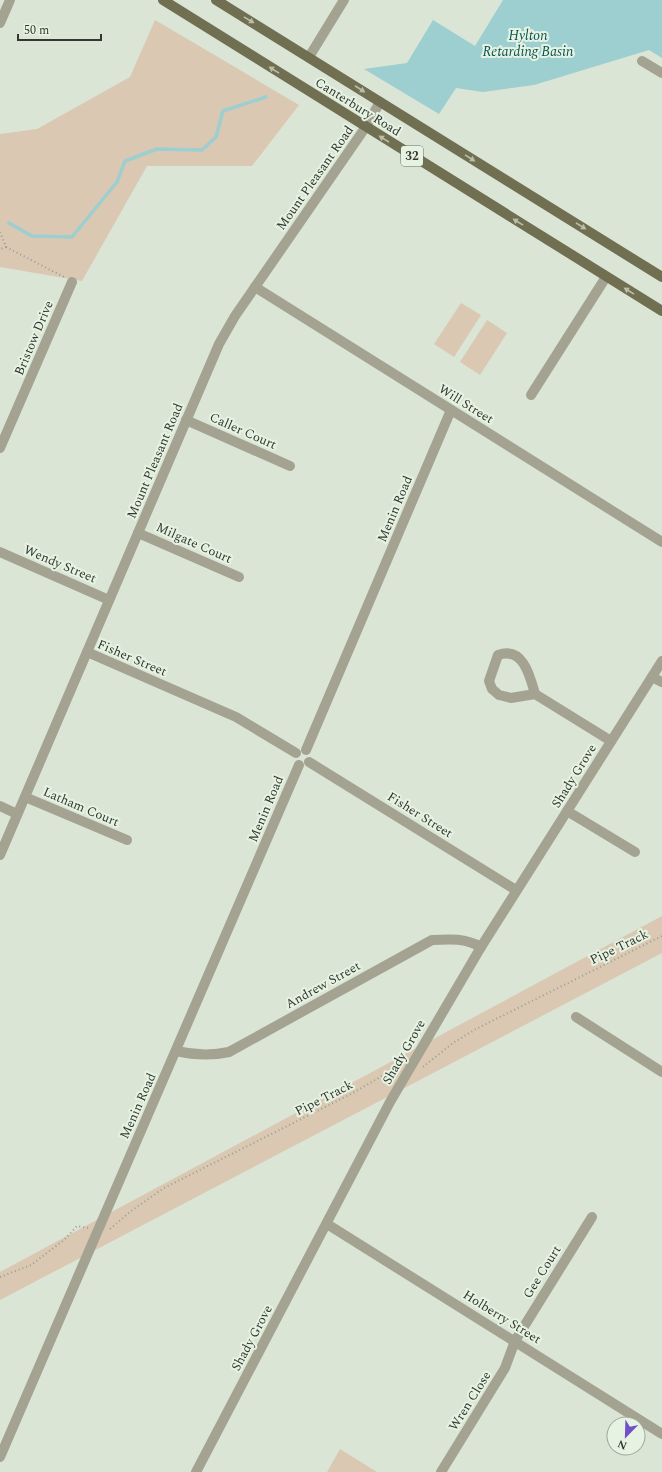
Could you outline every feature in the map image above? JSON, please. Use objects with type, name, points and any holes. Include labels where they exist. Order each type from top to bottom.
[{"type":"main road","name":"Canterbury Road","points":[[163,0],[366,128],[662,311]]},
{"type":"main road","name":"Canterbury Road","points":[[216,0],[662,277]]},
{"type":"street","points":[[0,24],[10,0]]},
{"type":"street","points":[[309,57],[344,0]]},
{"type":"street","points":[[642,61],[662,74]]},
{"type":"street","name":"Mount Pleasant Road","points":[[0,855],[219,344],[255,287],[366,128],[380,102]]},
{"type":"street","points":[[530,395],[606,276]]},
{"type":"street","name":"Bristow Drive","points":[[0,448],[72,282]]},
{"type":"street","name":"Will Street","points":[[255,287],[662,542]]},
{"type":"street","name":"Menin Road","points":[[301,751],[452,410]]},
{"type":"street","name":"Caller Court","points":[[186,420],[290,466]]},
{"type":"street","name":"Milgate Court","points":[[138,533],[239,577]]},
{"type":"street","name":"Wendy Street","points":[[0,552],[109,600]]},
{"type":"street","name":"Fisher Street","points":[[86,652],[236,717],[301,751]]},
{"type":"street","points":[[534,694],[528,671],[515,654],[507,652],[498,655],[490,681],[492,689],[499,695],[511,698],[534,694],[611,741]]},
{"type":"street","name":"Shady Grove","points":[[196,1472],[408,1071],[516,890],[662,661]]},
{"type":"street","points":[[652,677],[662,682]]},
{"type":"street","points":[[301,751],[310,754],[309,762],[306,765],[299,765],[294,761],[301,751]]},
{"type":"street","name":"Fisher Street","points":[[309,762],[516,890]]},
{"type":"street","name":"Menin Road","points":[[0,1457],[299,765]]},
{"type":"street","name":"Latham Court","points":[[24,797],[127,840]]},
{"type":"street","points":[[0,806],[18,814]]},
{"type":"street","points":[[567,811],[635,852]]},
{"type":"street","name":"Andrew Street","points":[[176,1051],[207,1055],[228,1052],[432,940],[452,939],[470,941],[481,947]]},
{"type":"street","points":[[576,1017],[662,1072]]},
{"type":"street","name":"Gee Court","points":[[515,1341],[592,1217]]},
{"type":"street","name":"Holberry Street","points":[[327,1224],[662,1434]]},
{"type":"street","name":"Wren Close","points":[[441,1472],[505,1368],[515,1341]]},
{"type":"path","points":[[0,232],[6,247],[72,282]]},
{"type":"path","points":[[0,249],[6,247]]},
{"type":"path","name":"Pipe Track","points":[[0,1277],[31,1265],[64,1240],[77,1226],[98,1230],[112,1229],[131,1211],[164,1188],[351,1094],[382,1076],[408,1071],[416,1073],[453,1043],[476,1029],[662,936]]},
{"type":"shaded area","points":[[155,20],[299,105],[252,166],[147,166],[82,281],[0,267],[0,134],[37,129],[130,77]]},
{"type":"shaded area","points":[[461,303],[481,315],[454,357],[434,344]]},
{"type":"shaded area","points":[[487,320],[507,333],[480,375],[460,362]]},
{"type":"shaded area","points":[[662,916],[662,953],[0,1300],[0,1272]]},
{"type":"shaded area","points":[[340,1449],[377,1472],[327,1472]]},
{"type":"water","name":"Hylton Retarding Basin","points":[[503,0],[662,0],[662,58],[649,50],[534,85],[483,92],[456,88],[439,114],[364,69],[407,63],[433,20],[475,46]]},
{"type":"waterway","points":[[9,223],[32,236],[72,237],[117,182],[125,161],[157,149],[202,150],[216,137],[223,111],[266,97]]}]
